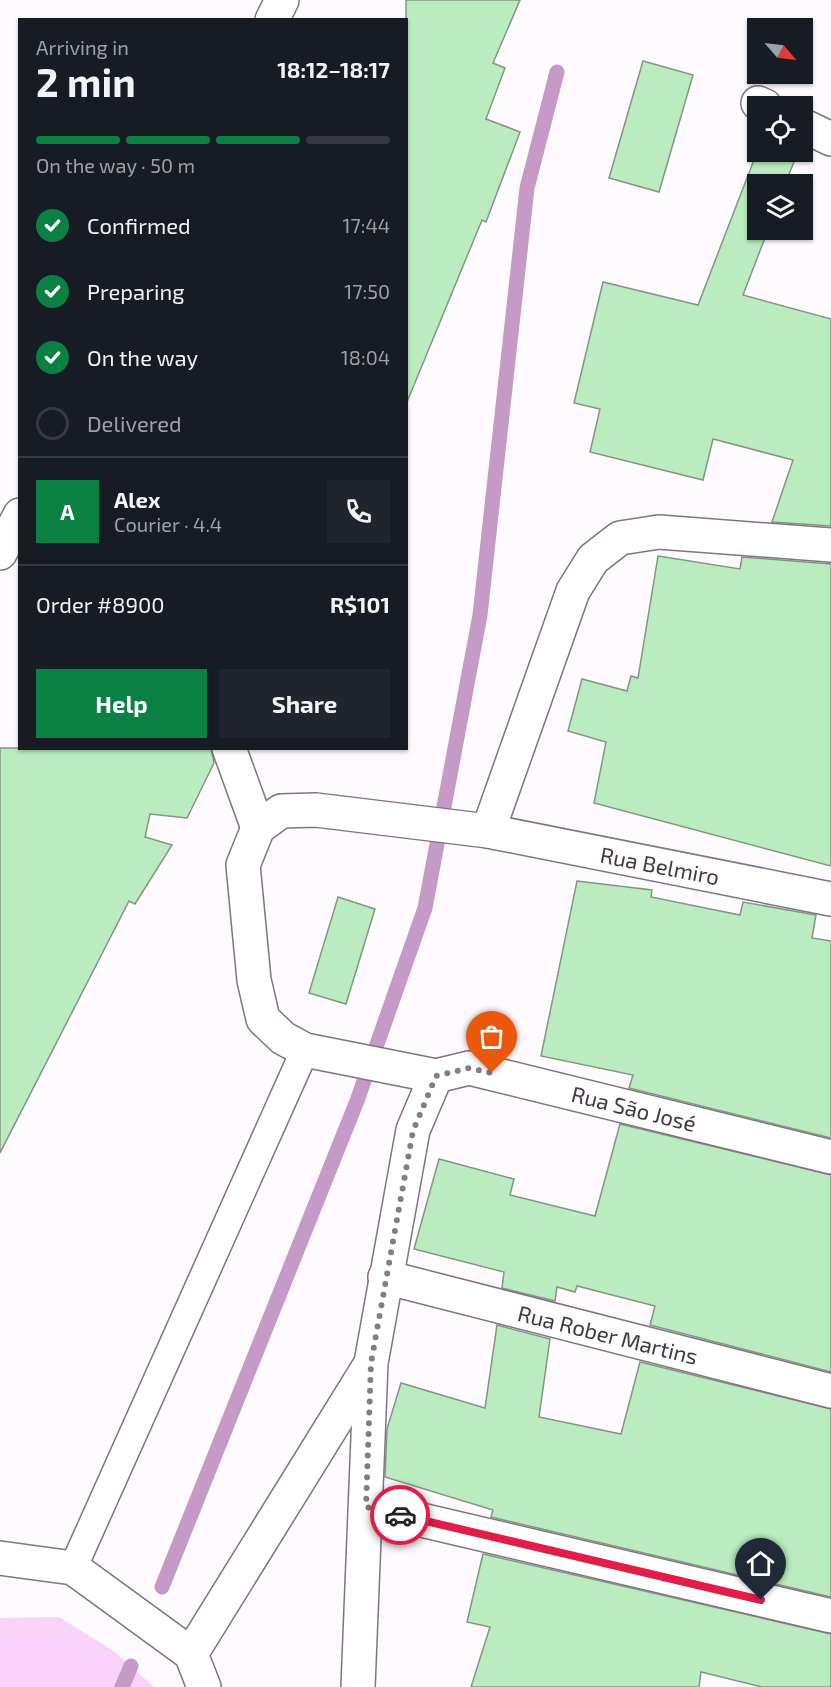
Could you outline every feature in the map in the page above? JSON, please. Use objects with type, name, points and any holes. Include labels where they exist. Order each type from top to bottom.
[{"type":"street","points":[[273,18],[282,0]]},
{"type":"street","points":[[813,130],[831,139]]},
{"type":"street","points":[[0,503],[18,514]]},
{"type":"street","points":[[0,553],[18,519]]},
{"type":"street","points":[[488,831],[573,591],[592,558],[620,538],[659,532],[831,545]]},
{"type":"street","points":[[230,750],[258,828],[243,865],[254,980],[263,1019],[283,1038],[305,1050],[436,1076],[413,1131],[371,1363],[358,1687]]},
{"type":"street","name":"Rua Belmiro","points":[[258,828],[281,812],[316,810],[488,831],[831,899]]},
{"type":"street","name":"Rua São José","points":[[436,1076],[469,1068],[831,1157]]},
{"type":"street","name":"Rua Rober Martins","points":[[385,1278],[831,1391]]},
{"type":"street","points":[[191,1654],[371,1363]]},
{"type":"street","points":[[366,1507],[831,1616]]},
{"type":"street","points":[[0,1558],[73,1568],[191,1654],[204,1687]]},
{"type":"lane","points":[[73,1568],[305,1050]]},
{"type":"shaded area","points":[[59,1617],[112,1650],[154,1687],[0,1687],[0,1618]]},
{"type":"building","points":[[406,0],[520,0],[493,63],[505,68],[486,119],[520,132],[486,222],[482,220],[408,400],[408,18],[406,18]]},
{"type":"building","points":[[643,61],[693,75],[659,192],[609,178]]},
{"type":"building","points":[[753,162],[794,162],[789,174],[749,174]]},
{"type":"building","points":[[747,178],[747,240],[764,240],[743,295],[831,319],[831,526],[772,522],[793,460],[713,439],[703,480],[590,452],[600,409],[574,403],[603,282],[698,305]]},
{"type":"building","points":[[658,556],[740,569],[742,557],[831,564],[831,866],[594,803],[606,742],[568,731],[582,679],[627,691],[631,676],[638,678]]},
{"type":"building","points":[[0,748],[18,748],[18,750],[211,750],[214,763],[187,818],[150,814],[145,837],[172,845],[135,904],[129,901],[0,1153]]},
{"type":"building","points":[[577,881],[652,890],[651,897],[740,915],[743,902],[816,915],[812,938],[831,941],[831,1138],[629,1088],[633,1075],[541,1056]]},
{"type":"building","points":[[338,897],[375,909],[346,1004],[309,993]]},
{"type":"building","points":[[620,1124],[831,1175],[831,1372],[650,1325],[655,1306],[577,1286],[575,1292],[557,1287],[555,1301],[502,1288],[504,1272],[414,1249],[439,1159],[514,1179],[510,1195],[595,1216]]},
{"type":"building","points":[[497,1325],[550,1339],[539,1417],[621,1434],[640,1362],[831,1409],[831,1597],[491,1517],[493,1510],[385,1477],[387,1429],[401,1383],[485,1408]]},
{"type":"building","points":[[483,1554],[831,1634],[831,1687],[762,1687],[701,1672],[699,1687],[471,1687],[490,1627],[467,1622]]},
{"type":"waterway","points":[[162,1587],[357,1101],[425,908],[480,615],[527,188],[557,72]]},
{"type":"waterway","points":[[122,1687],[131,1666]]},
{"type":"way so far","points":[[400,1515],[366,1507],[367,1459],[371,1363],[413,1131],[436,1076],[469,1068],[492,1073]]},
{"type":"route","points":[[400,1515],[761,1600]]}]
